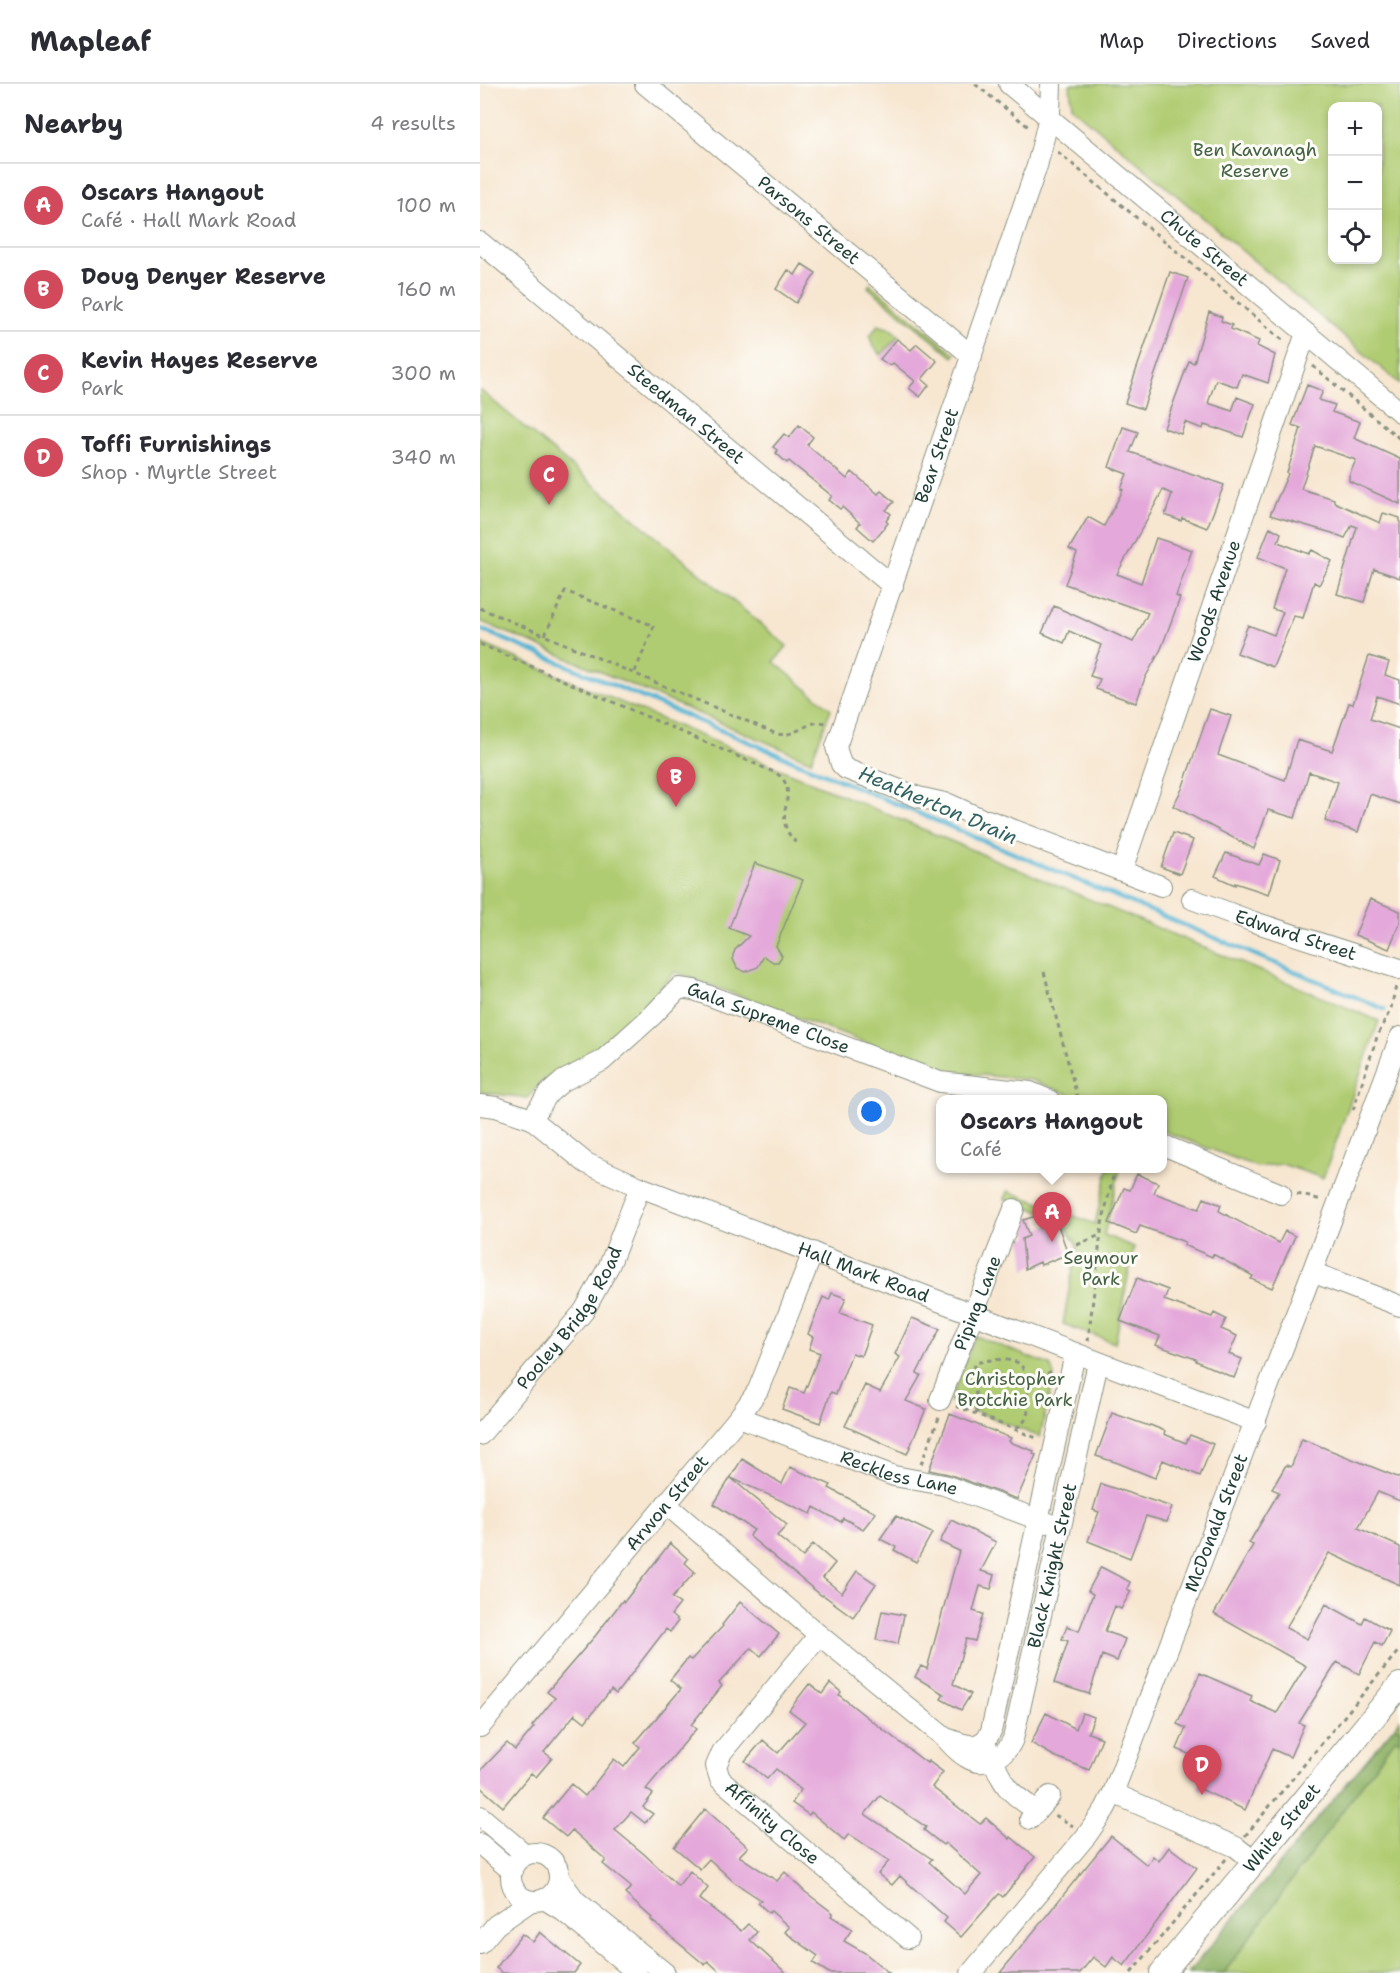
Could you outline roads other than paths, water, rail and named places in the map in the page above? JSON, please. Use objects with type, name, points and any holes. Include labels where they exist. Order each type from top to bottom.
[{"type":"main road","name":"White Street","points":[[1162,1973],[1400,1685]]},
{"type":"street","name":"Parsons Street","points":[[645,84],[972,356]]},
{"type":"street","name":"Chute Street","points":[[1013,84],[1055,123],[1400,412]]},
{"type":"street","name":"Bear Street","points":[[1051,84],[1055,123]]},
{"type":"street","name":"Bear Street","points":[[1059,84],[1055,123],[1037,166],[838,743],[841,764],[846,769],[912,795],[949,804],[1122,870]]},
{"type":"street","name":"Steedman Street","points":[[480,242],[893,586]]},
{"type":"street","name":"Woods Avenue","points":[[1122,870],[1306,333]]},
{"type":"street","points":[[1122,870],[1161,886]]},
{"type":"street","name":"Edward Street","points":[[1192,899],[1254,922],[1400,969]]},
{"type":"street","name":"Gala Supreme Close","points":[[532,1119],[548,1094],[563,1081],[602,1061],[679,988],[694,990],[940,1082],[1030,1092],[1037,1095]]},
{"type":"street","name":"McDonald Street","points":[[970,1973],[1086,1835],[1105,1809],[1113,1793],[1256,1422],[1400,1037]]},
{"type":"street","name":"Hall Mark Road","points":[[480,1106],[496,1107],[532,1119],[586,1162],[640,1187],[1256,1422]]},
{"type":"street","points":[[1167,1147],[1281,1194]]},
{"type":"street","name":"Pooley Bridge Road","points":[[480,1435],[584,1311],[609,1266],[640,1187]]},
{"type":"street","name":"Piping Lane","points":[[943,1401],[973,1314],[1014,1209]]},
{"type":"street","name":"Arwon Street","points":[[480,1727],[739,1417],[758,1389],[813,1252]]},
{"type":"street","points":[[1312,1272],[1400,1306]]},
{"type":"street","name":"Black Knight Street","points":[[984,1742],[992,1728],[1054,1445],[1086,1358]]},
{"type":"street","name":"Black Knight Street","points":[[993,1760],[1005,1751],[1013,1739],[1060,1526],[1086,1358]]},
{"type":"street","name":"Reckless Lane","points":[[739,1417],[894,1476],[944,1485],[1037,1520],[1060,1526]]},
{"type":"street","points":[[666,1504],[967,1758],[980,1762],[993,1760]]},
{"type":"street","name":"Affinity Close","points":[[819,1635],[722,1752],[716,1766],[718,1773],[720,1779],[909,1938]]},
{"type":"street","points":[[944,1737],[971,1747],[984,1742],[998,1775],[1007,1789],[1040,1808]]},
{"type":"street","points":[[1113,1793],[1236,1847],[1255,1862]]},
{"type":"street","points":[[480,1816],[526,1855]]},
{"type":"street","points":[[480,1844],[512,1878],[520,1895],[566,1912],[637,1973]]},
{"type":"street","points":[[496,1925],[517,1862],[532,1853],[546,1856],[556,1865],[559,1878],[575,1900],[665,1973]]},
{"type":"street","points":[[480,1944],[496,1925],[556,1889],[559,1878]]},
{"type":"waterway","name":"Heatherton Drain","points":[[480,629],[1384,1009]]},
{"type":"place","name":"Kevin Hayes Reserve","points":[[549,505]]},
{"type":"place","name":"Doug Denyer Reserve","points":[[676,807]]},
{"type":"place","name":"Oscars Hangout","points":[[1052,1242]]},
{"type":"place","name":"Toffi Furnishings","points":[[1202,1795]]},
{"type":"park label","name":"Ben Kavanagh Reserve","points":[[1255,160]]},
{"type":"park label","name":"Seymour Park","points":[[1101,1268]]},
{"type":"park label","name":"Christopher Brotchie Park","points":[[1015,1389]]}]
